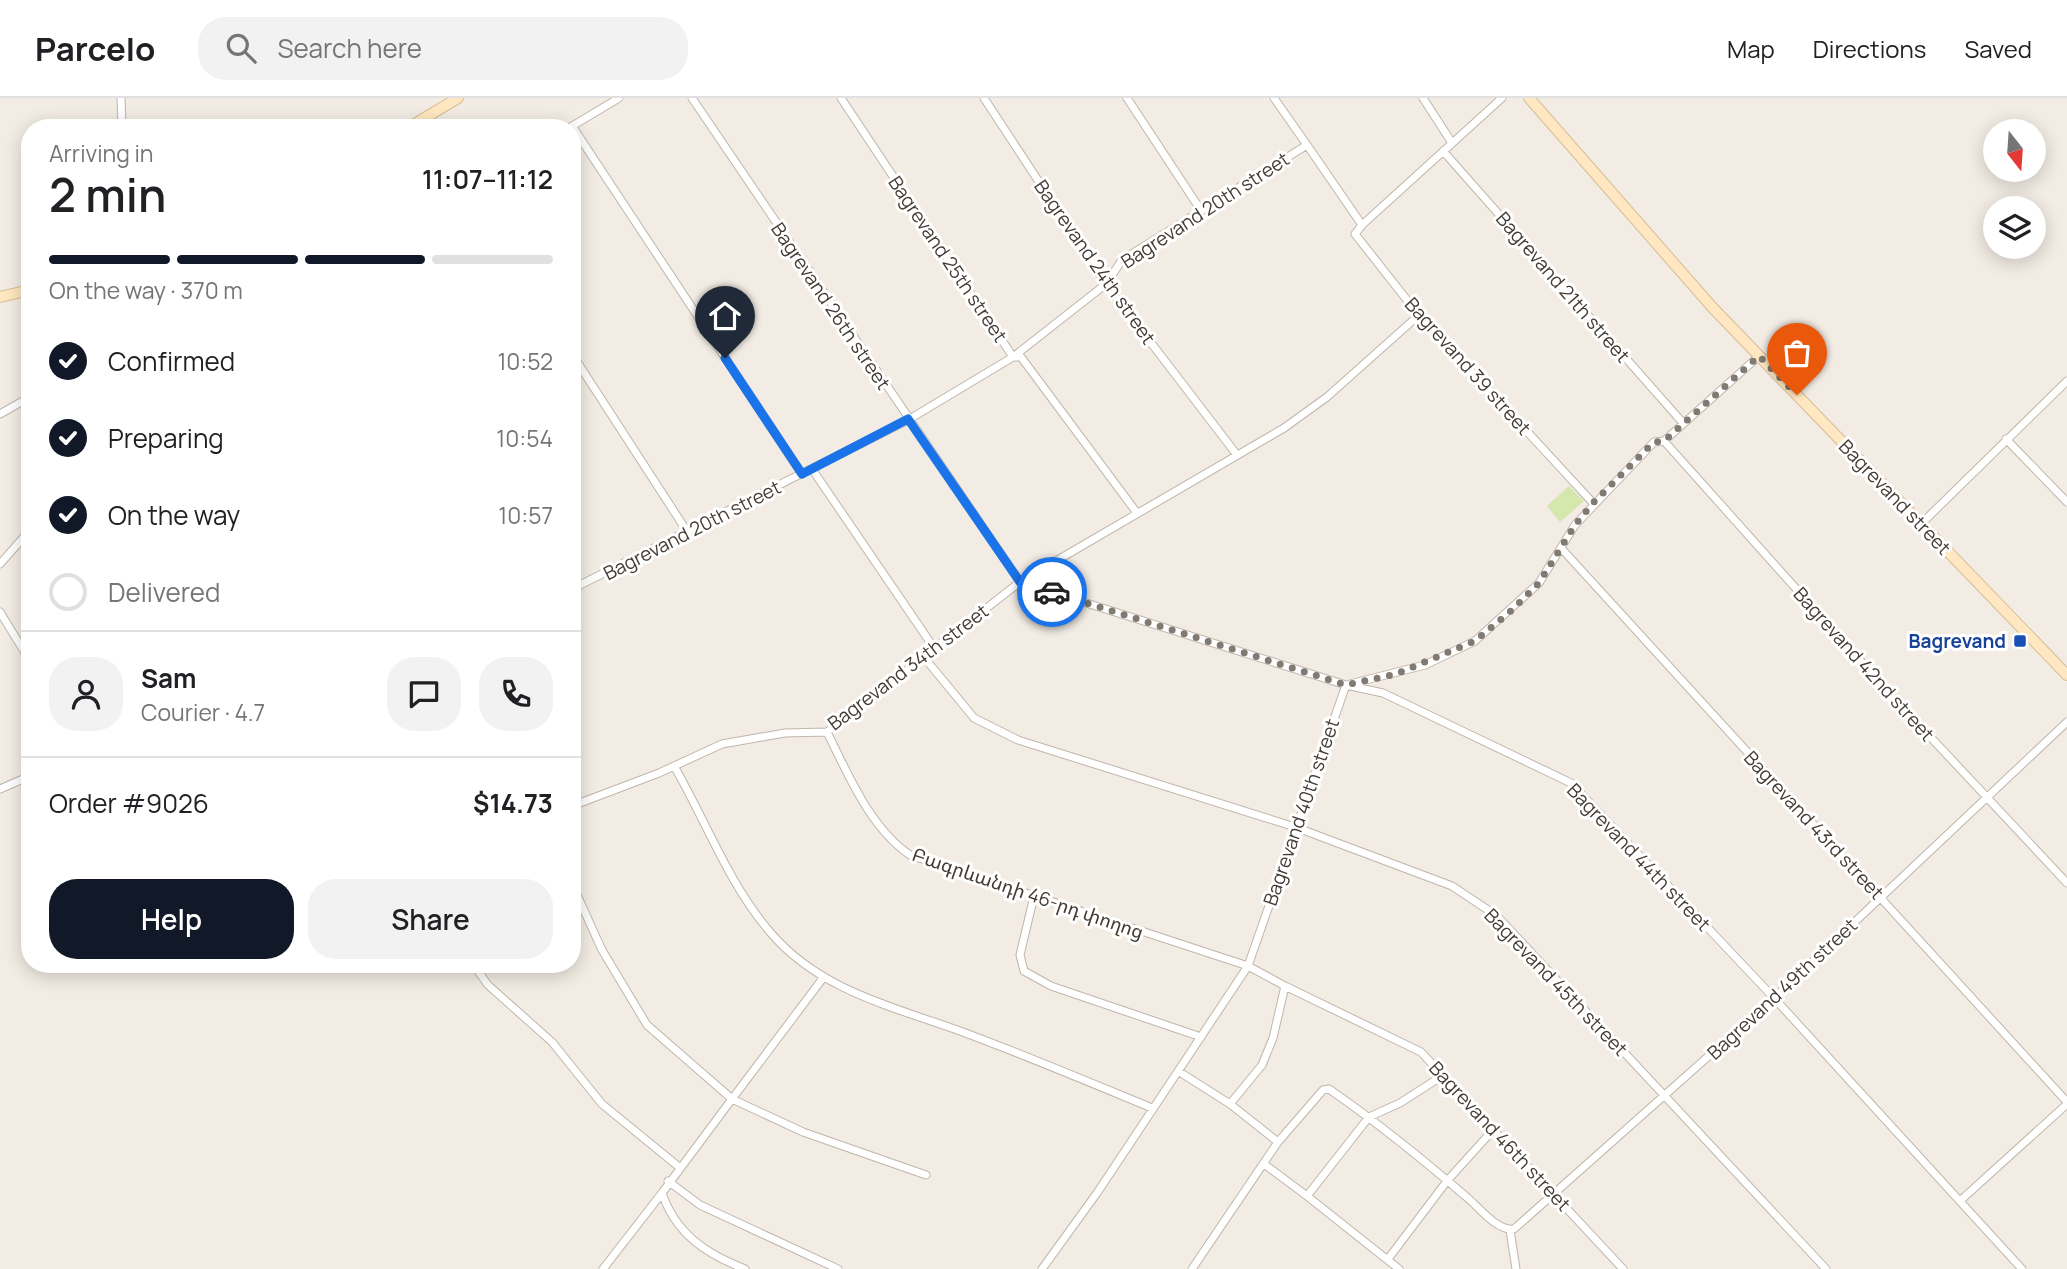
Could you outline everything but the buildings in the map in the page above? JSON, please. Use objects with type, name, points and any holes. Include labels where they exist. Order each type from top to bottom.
[{"type":"main road","points":[[429,119],[458,98]]},
{"type":"main road","name":"Bagrevand street","points":[[1529,98],[1759,356],[2067,675]]},
{"type":"main road","points":[[0,297],[21,292]]},
{"type":"street","points":[[121,98],[122,119]]},
{"type":"street","points":[[581,120],[619,98]]},
{"type":"street","name":"Bagrevand 26th street","points":[[692,98],[1020,582]]},
{"type":"street","name":"Bagrevand 25th street","points":[[841,98],[1013,357],[1021,357],[1137,513]]},
{"type":"street","name":"Bagrevand 24th street","points":[[984,98],[1106,284],[1237,455]]},
{"type":"street","points":[[1127,98],[1200,209]]},
{"type":"street","points":[[1274,98],[1307,145]]},
{"type":"street","points":[[1423,98],[1452,143]]},
{"type":"street","points":[[1362,225],[1502,98]]},
{"type":"street","points":[[581,143],[802,474]]},
{"type":"street","name":"Bagrevand 20th street","points":[[581,585],[908,419],[1013,357],[1106,284],[1122,260],[1200,209],[1307,145],[1362,225]]},
{"type":"street","name":"Bagrevand 21th street","points":[[1443,151],[1683,423]]},
{"type":"street","name":"Bagrevand 39 street","points":[[1362,225],[1355,233],[1419,315],[1593,503]]},
{"type":"street","name":"Bagrevand 34th street","points":[[581,802],[722,744],[785,733],[827,732],[1020,582],[1284,428],[1327,397],[1419,315]]},
{"type":"street","points":[[1346,685],[1425,665],[1475,641],[1539,583],[1593,503],[1654,442],[1664,441],[1759,356]]},
{"type":"street","points":[[581,368],[688,533]]},
{"type":"street","points":[[1921,524],[2067,381]]},
{"type":"street","points":[[0,414],[21,402]]},
{"type":"street","points":[[2006,439],[2067,502]]},
{"type":"street","name":"Bagrevand 42nd street","points":[[1664,441],[2067,883]]},
{"type":"street","points":[[812,469],[934,648]]},
{"type":"street","points":[[0,564],[21,540]]},
{"type":"street","name":"Bagrevand 43rd street","points":[[1561,548],[2067,1103]]},
{"type":"street","name":"Bagrevand 44th street","points":[[1020,582],[1346,685],[1383,693],[1571,783],[1774,998],[2022,1269]]},
{"type":"street","points":[[0,612],[21,646]]},
{"type":"street","name":"Bagrevand 45th street","points":[[923,656],[974,718],[1018,740],[1295,827],[1452,886],[1497,916],[1826,1269]]},
{"type":"street","name":"Bagrevand 40th street","points":[[1042,1269],[1248,966],[1346,685]]},
{"type":"street","name":"Bagrevand 49th street","points":[[1510,1230],[1665,1098],[2067,722]]},
{"type":"street","name":"Բագրևանդի 46-րդ փողոց","points":[[827,732],[856,789],[899,847],[910,855],[1248,966]]},
{"type":"street","points":[[674,766],[746,900],[770,932],[822,978],[888,1009],[958,1031],[1153,1108]]},
{"type":"street","points":[[0,789],[21,780]]},
{"type":"street","points":[[1034,896],[1020,955],[1024,971],[1052,986],[1200,1037]]},
{"type":"street","points":[[581,904],[602,950],[647,1025],[732,1099],[803,1132],[926,1175]]},
{"type":"street","points":[[1230,1104],[1262,1065],[1273,1038],[1285,986],[1248,966]]},
{"type":"street","points":[[479,973],[488,985],[552,1042],[602,1104],[679,1167]]},
{"type":"street","points":[[603,1269],[822,978]]},
{"type":"street","name":"Bagrevand 46th street","points":[[1285,986],[1421,1052],[1623,1269]]},
{"type":"street","points":[[1178,1071],[1230,1104],[1278,1142]]},
{"type":"street","points":[[1307,1196],[1368,1117],[1400,1103],[1442,1076]]},
{"type":"street","points":[[1192,1269],[1278,1142],[1324,1090],[1329,1089],[1368,1117],[1488,1216],[1510,1230],[1516,1269]]},
{"type":"street","points":[[1961,1200],[2067,1103]]},
{"type":"street","points":[[1388,1259],[1447,1181],[1493,1130]]},
{"type":"street","points":[[1264,1164],[1399,1269]]},
{"type":"street","points":[[668,1181],[700,1205],[838,1269]]},
{"type":"street","points":[[662,1193],[666,1207],[688,1238],[708,1254],[745,1269]]},
{"type":"green space","points":[[1569,486],[1584,501],[1560,522],[1547,506]]},
{"type":"way so far","points":[[1052,592],[1346,685],[1396,674],[1425,665],[1475,641],[1512,610],[1539,583],[1575,525],[1593,503],[1654,442],[1664,441],[1759,356],[1797,395]]},
{"type":"place","name":"Bagrevand","points":[[2020,641]]},
{"type":"route","points":[[725,358],[802,474],[908,419],[1020,582],[1052,592]]}]
